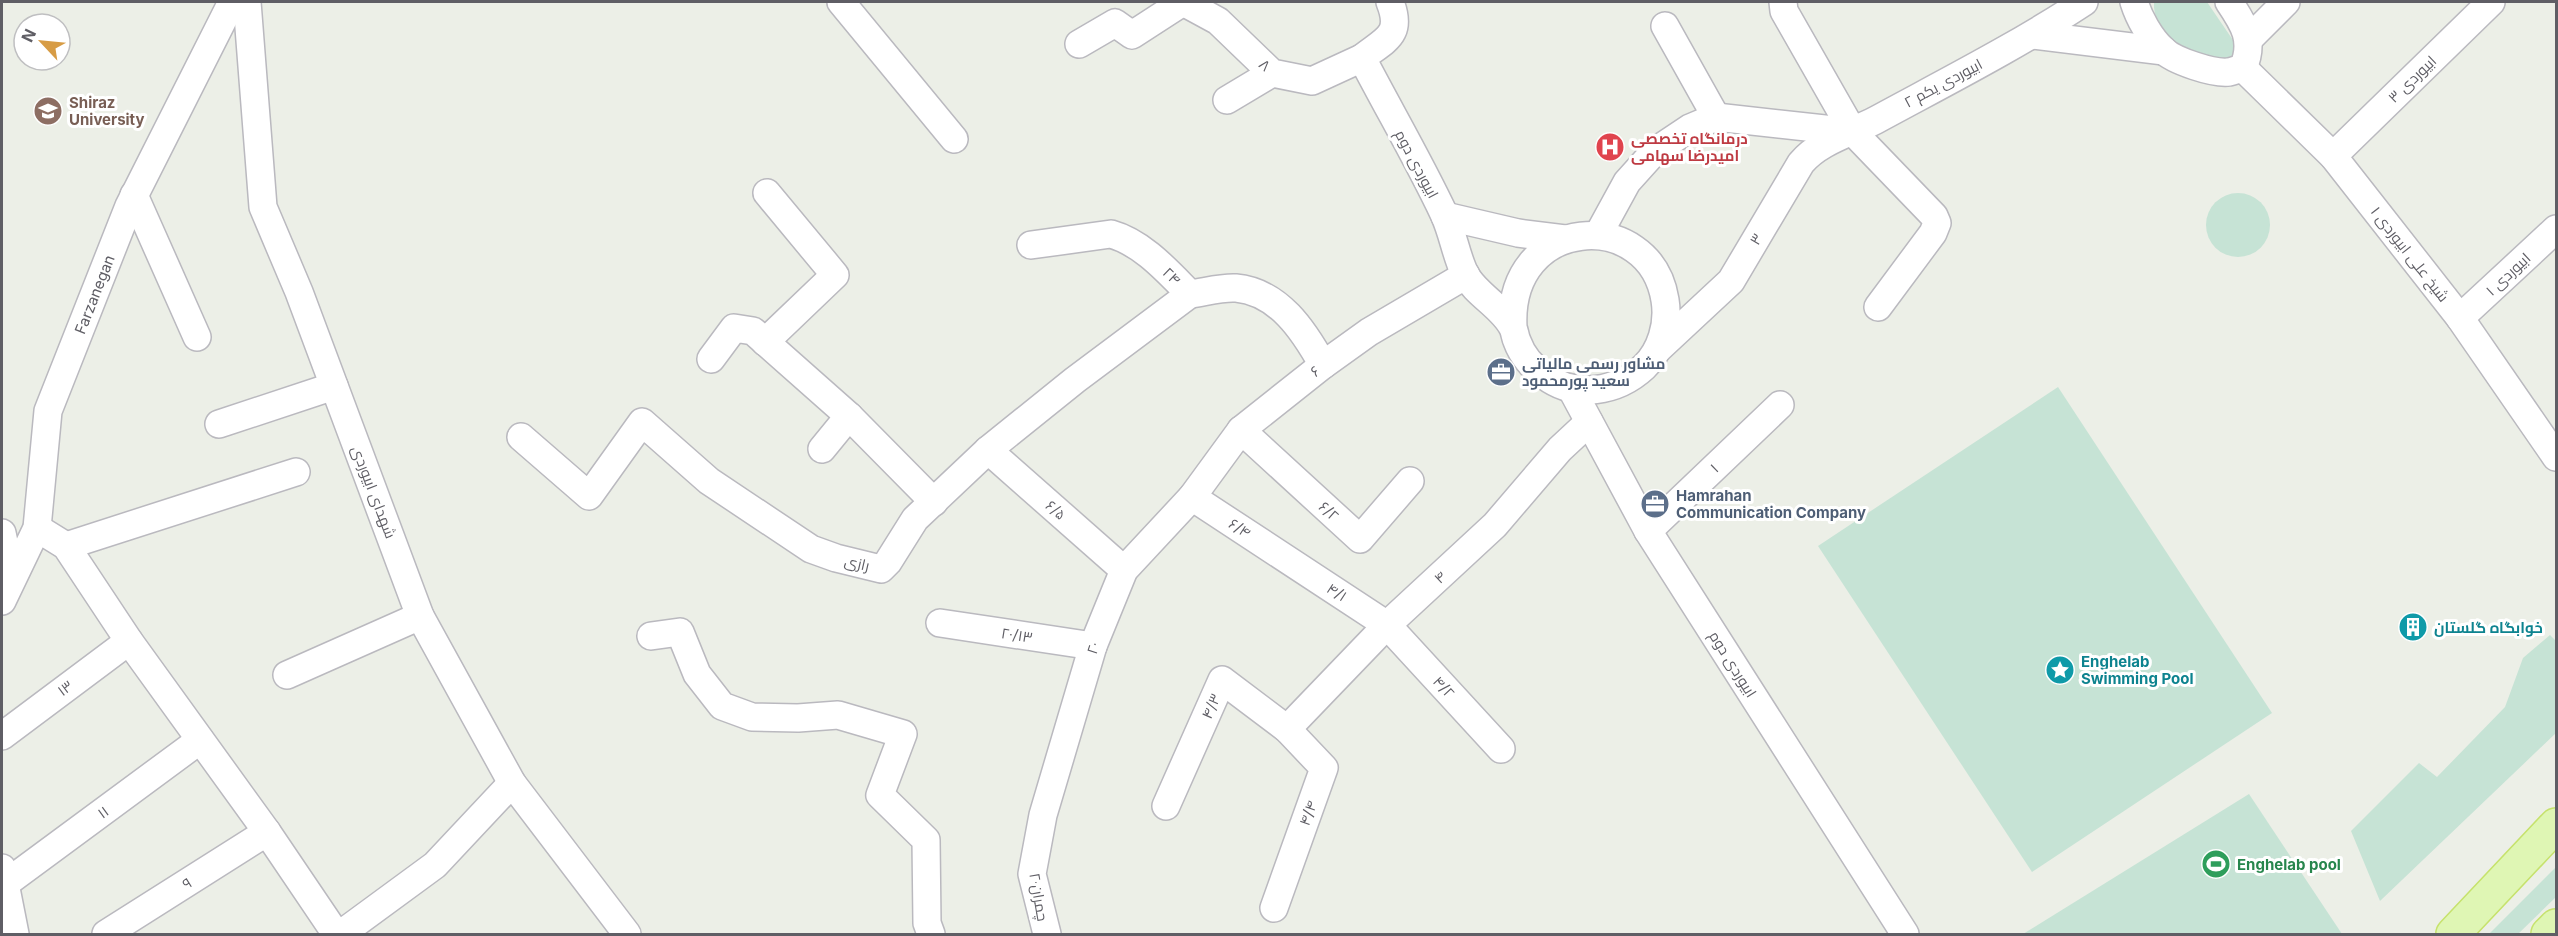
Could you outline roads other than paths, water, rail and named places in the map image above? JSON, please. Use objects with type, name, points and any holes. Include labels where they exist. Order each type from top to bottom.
[{"type":"main road","points":[[2453,934],[2556,825]]},
{"type":"main road","points":[[2548,934],[2556,926]]},
{"type":"street","name":"Farzanegan","points":[[2,601],[37,528],[48,411],[134,195],[232,2]]},
{"type":"street","name":"شهدای ابیوردی","points":[[247,2],[262,207],[299,292],[420,616],[512,783],[619,932]]},
{"type":"street","points":[[841,2],[954,140]]},
{"type":"street","points":[[1079,44],[1115,23],[1132,35],[1183,2]]},
{"type":"street","name":"۸","points":[[1183,2],[1218,21],[1272,73],[1312,81],[1362,58]]},
{"type":"street","points":[[1362,58],[1389,37],[1394,29],[1396,18],[1390,2]]},
{"type":"street","points":[[1783,2],[1784,11],[1853,132],[1934,216],[1937,223],[1933,233],[1878,307]]},
{"type":"street","name":"۲ ابیوردی یکم","points":[[1853,132],[2033,35],[2084,2]]},
{"type":"street","points":[[2134,2],[2148,32],[2164,51]]},
{"type":"street","points":[[2033,35],[2164,51],[2209,70],[2228,72],[2243,68],[2249,54],[2248,39],[2229,2]]},
{"type":"street","points":[[2248,39],[2286,2]]},
{"type":"street","name":"۳ ابیوردی","points":[[2333,156],[2491,2]]},
{"type":"street","points":[[1665,26],[1716,117]]},
{"type":"street","name":"ابیوردی دوم","points":[[1362,58],[1445,216],[1466,275],[1513,327]]},
{"type":"street","name":"شیخ علی ابیوردی ۱","points":[[2243,68],[2333,156],[2460,318],[2556,457]]},
{"type":"street","points":[[1227,100],[1272,73]]},
{"type":"street","points":[[1598,236],[1627,182],[1654,152],[1690,128],[1716,117],[1853,132]]},
{"type":"street","name":"۳","points":[[1657,350],[1731,281],[1811,150],[1853,132]]},
{"type":"street","points":[[765,342],[835,275],[767,193]]},
{"type":"street","points":[[134,195],[197,338]]},
{"type":"street","points":[[1445,216],[1518,233],[1565,239],[1598,236],[1629,246],[1654,269],[1664,293],[1666,318],[1664,334],[1657,350],[1641,370],[1620,384],[1587,391],[1579,404],[1533,366],[1520,348],[1513,327],[1514,300],[1523,273],[1548,247],[1565,239]]},
{"type":"street","name":"۱ ابیوردی","points":[[2460,318],[2556,230]]},
{"type":"street","name":"۲۴","points":[[1030,245],[1111,234],[1121,237],[1157,261],[1190,294],[1235,288],[1273,300],[1308,338],[1323,364]]},
{"type":"street","name":"۶","points":[[1192,497],[1241,430],[1323,364],[1369,332],[1466,275]]},
{"type":"street","name":"رازی","points":[[521,437],[590,496],[642,422],[709,481],[811,549],[881,569],[888,562],[915,519],[988,450],[1075,380],[1190,294]]},
{"type":"street","points":[[711,359],[734,327],[753,331],[849,416],[934,502]]},
{"type":"street","points":[[219,424],[334,386]]},
{"type":"street","name":"ابیوردی دوم","points":[[1579,404],[1648,531],[1905,934]]},
{"type":"street","name":"۴","points":[[1287,729],[1387,625],[1495,525],[1560,449],[1579,404]]},
{"type":"street","name":"۱","points":[[1648,531],[1780,405]]},
{"type":"street","points":[[822,449],[849,416]]},
{"type":"street","name":"۶/۲","points":[[1241,430],[1360,539],[1410,481]]},
{"type":"street","name":"۶/۵","points":[[988,450],[1124,570]]},
{"type":"street","points":[[66,546],[296,472]]},
{"type":"street","name":"۶/۴","points":[[1192,497],[1288,560]]},
{"type":"street","name":"۲۰","points":[[1041,823],[1093,646],[1124,570],[1192,497]]},
{"type":"street","points":[[37,528],[66,546],[129,641],[267,832],[336,934]]},
{"type":"street","points":[[2,533],[4,547],[2,556]]},
{"type":"street","name":"۴/۱","points":[[1288,560],[1387,625]]},
{"type":"street","points":[[287,675],[420,616]]},
{"type":"street","name":"۲۰/۱۳","points":[[940,623],[1093,646]]},
{"type":"street","name":"۴/۲","points":[[1387,625],[1502,748]]},
{"type":"street","points":[[651,636],[680,632],[697,674],[722,706],[752,717],[798,718],[838,715],[903,734],[880,795],[927,840],[927,923],[931,934]]},
{"type":"street","name":"۱۳","points":[[2,736],[129,641]]},
{"type":"street","name":"۴/۳","points":[[1166,806],[1222,680],[1287,729]]},
{"type":"street","name":"۴/۴","points":[[1274,908],[1323,768],[1287,729]]},
{"type":"street","name":"۱۱","points":[[3,876],[200,740]]},
{"type":"street","points":[[341,934],[435,865],[512,783]]},
{"type":"street","name":"چمران۲۰","points":[[1041,823],[1032,874],[1047,934]]},
{"type":"street","name":"۹","points":[[106,934],[267,832]]},
{"type":"street","points":[[3,876],[15,934]]},
{"type":"place","name":"Shiraz University","points":[[48,111]]},
{"type":"place","name":"درمانگاه تخصصی امیدرضا سهامی","points":[[1610,147]]},
{"type":"place","name":"مشاور رسمی مالیاتی سعید پورمحمود","points":[[1501,372]]},
{"type":"place","name":"Hamrahan Communication Company","points":[[1655,504]]},
{"type":"place","name":"خوابگاه گلستان","points":[[2413,627]]},
{"type":"place","name":"Enghelab Swimming Pool","points":[[2060,670]]},
{"type":"place","name":"Enghelab pool","points":[[2216,864]]}]
